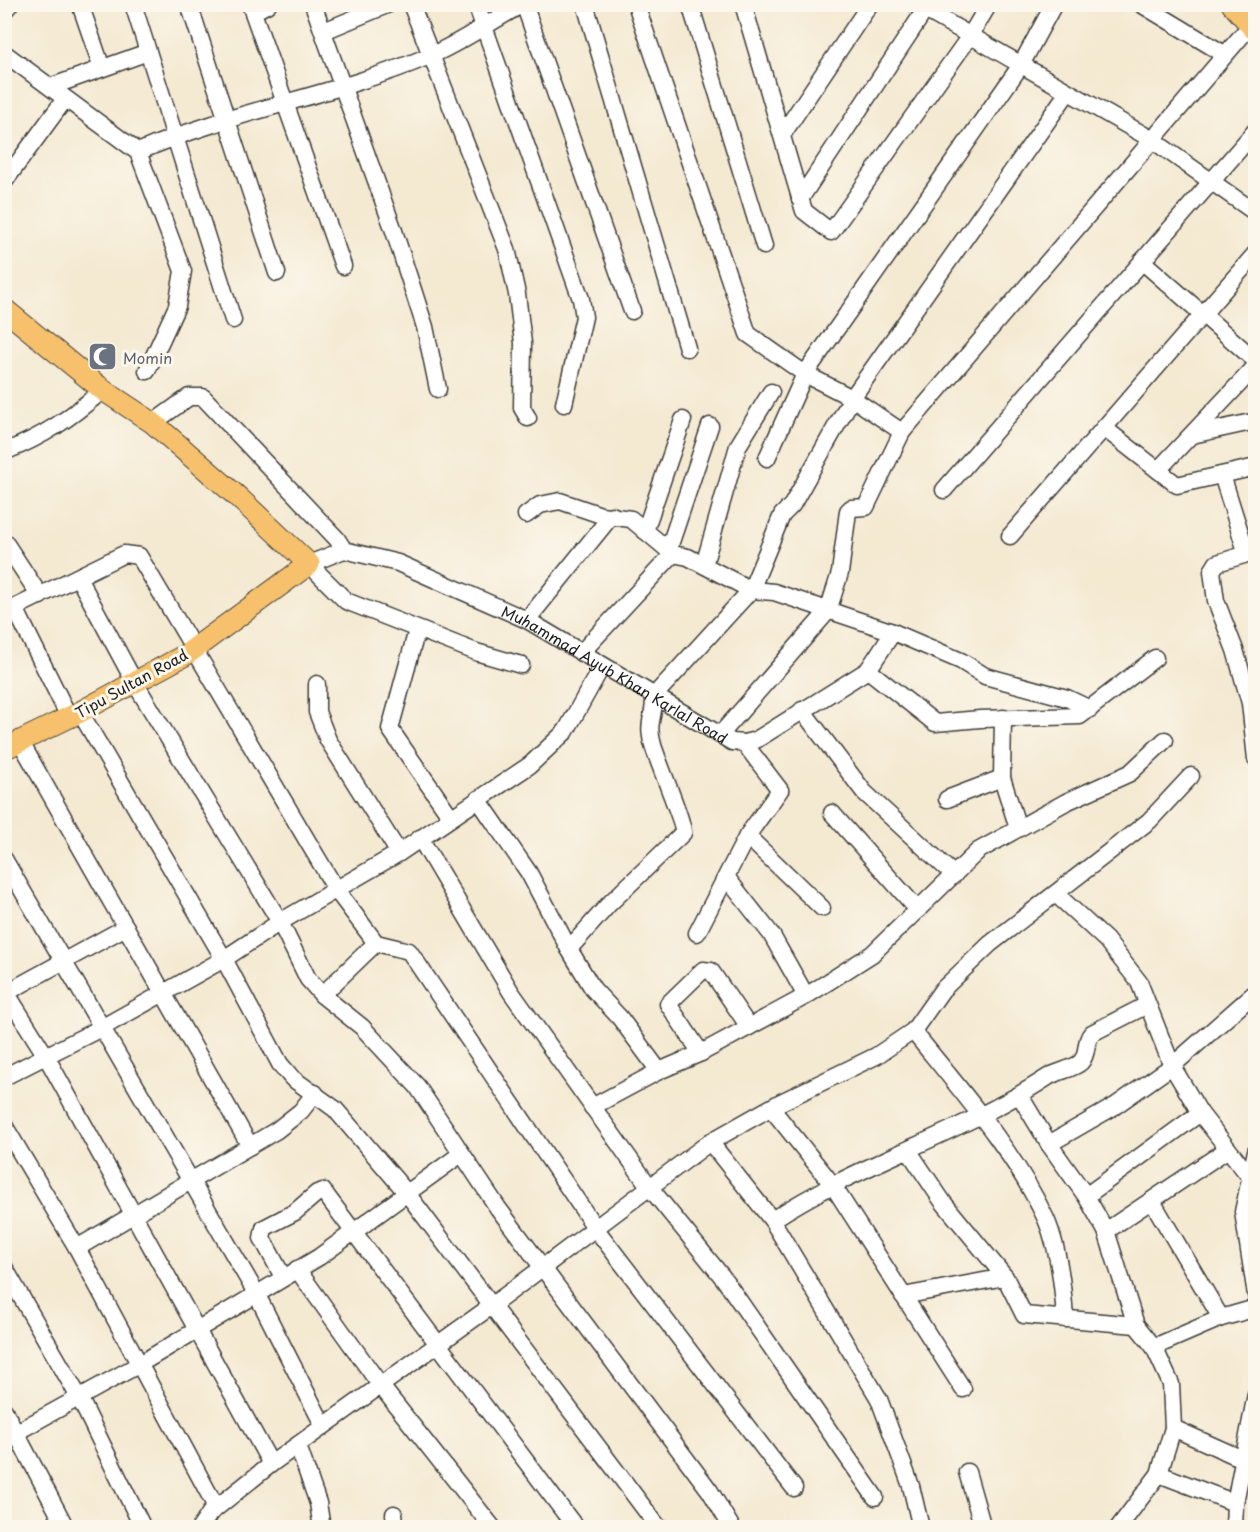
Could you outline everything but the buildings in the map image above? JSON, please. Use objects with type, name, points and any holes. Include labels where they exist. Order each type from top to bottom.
[{"type":"main road","points":[[1232,4],[1254,25]]},
{"type":"main road","points":[[4,309],[103,390],[153,423],[239,498],[309,564]]},
{"type":"main road","name":"Tipu Sultan Road","points":[[9,745],[75,715],[194,648],[309,564]]},
{"type":"street","points":[[4,11],[10,4]]},
{"type":"street","points":[[80,4],[102,68]]},
{"type":"street","points":[[133,4],[233,320]]},
{"type":"street","points":[[189,4],[277,273]]},
{"type":"street","points":[[313,4],[344,87],[425,327],[438,389]]},
{"type":"street","points":[[324,31],[389,4]]},
{"type":"street","points":[[411,4],[429,56],[507,249],[520,313],[523,343],[522,408],[528,418]]},
{"type":"street","points":[[476,4],[581,299],[584,317],[564,404]]},
{"type":"street","points":[[138,152],[175,136],[344,87],[429,56],[524,4],[632,311]]},
{"type":"street","points":[[585,4],[687,348]]},
{"type":"street","points":[[636,4],[748,334],[805,374],[852,398],[902,432]]},
{"type":"street","points":[[690,4],[764,246]]},
{"type":"street","points":[[743,4],[804,211],[831,232],[970,36],[989,4]]},
{"type":"street","points":[[782,135],[870,4]]},
{"type":"street","points":[[766,458],[805,374],[1021,65],[1054,4]]},
{"type":"street","points":[[1141,4],[1224,54]]},
{"type":"street","points":[[800,199],[923,6],[970,36],[1151,139],[1256,213]]},
{"type":"street","points":[[257,7],[285,105],[343,266]]},
{"type":"street","points":[[720,735],[828,611],[840,573],[848,512],[851,508],[866,507],[902,432],[1224,54],[1254,25]]},
{"type":"street","points":[[50,87],[148,52]]},
{"type":"street","points":[[4,53],[138,152],[183,271],[177,306],[147,371]]},
{"type":"street","points":[[568,949],[609,904],[683,833],[684,825],[668,788],[648,726],[653,712],[654,696],[752,590],[782,515],[792,505],[852,398],[1068,92]]},
{"type":"street","points":[[4,182],[65,99]]},
{"type":"street","points":[[944,490],[1256,130]]},
{"type":"street","points":[[1010,536],[1256,253]]},
{"type":"street","points":[[1142,261],[1256,361]]},
{"type":"street","points":[[1158,470],[1256,366]]},
{"type":"street","points":[[4,452],[39,438],[58,427],[103,390]]},
{"type":"street","points":[[704,565],[738,446],[771,392]]},
{"type":"street","points":[[153,423],[189,397],[202,397],[337,539],[344,550],[309,564],[345,601],[476,652],[521,665]]},
{"type":"street","points":[[645,531],[683,420]]},
{"type":"street","points":[[1192,435],[1256,421]]},
{"type":"street","points":[[581,653],[671,552],[711,426]]},
{"type":"street","points":[[1104,428],[1177,485],[1256,467]]},
{"type":"street","points":[[1222,475],[1245,548],[1244,555],[1217,563],[1212,571],[1216,601],[1250,703],[1256,759]]},
{"type":"street","points":[[526,515],[540,505],[560,501],[601,514],[631,519],[671,552],[704,565],[752,590],[774,592],[893,632],[961,661],[985,676],[1067,698],[1090,708]]},
{"type":"street","points":[[527,620],[612,515]]},
{"type":"street","points":[[4,541],[40,596]]},
{"type":"street","name":"Muhammad Ayub Khan Karlal Road","points":[[344,550],[398,563],[527,620],[732,742],[744,743],[756,740],[868,670],[893,632]]},
{"type":"street","points":[[659,1527],[643,1502],[490,1307],[406,1192],[335,1109],[292,1078],[280,1065],[224,959],[10,611],[124,554],[139,556],[337,891],[376,944],[409,951],[596,1229],[794,1488]]},
{"type":"street","points":[[78,577],[135,683],[280,922],[308,979],[322,994],[362,1027],[417,1086],[461,1154],[710,1491],[732,1527]]},
{"type":"street","points":[[417,630],[390,729],[451,817]]},
{"type":"street","points":[[868,670],[936,723],[1080,716],[1155,658]]},
{"type":"street","points":[[4,1077],[103,1027],[224,959],[280,922],[399,853],[530,765],[566,731],[602,666]]},
{"type":"street","points":[[317,684],[317,712],[328,740],[399,853]]},
{"type":"street","points":[[801,710],[864,792],[954,875]]},
{"type":"street","points":[[1003,718],[1002,778],[1018,828]]},
{"type":"street","points":[[592,1107],[659,1071],[701,1053],[806,996],[872,954],[978,851],[1018,828],[1130,773],[1165,740]]},
{"type":"street","points":[[697,933],[747,836],[780,789],[744,743]]},
{"type":"street","points":[[9,745],[126,927],[250,1146]]},
{"type":"street","points":[[200,1527],[216,1507],[271,1464],[490,1307],[711,1142],[771,1108],[876,1056],[913,1031],[942,990],[990,944],[1149,821],[1191,776]]},
{"type":"street","points":[[947,799],[1002,778]]},
{"type":"street","points":[[478,799],[529,873],[568,949],[593,989],[620,1018],[659,1071]]},
{"type":"street","points":[[832,813],[918,910]]},
{"type":"street","points":[[747,836],[822,908]]},
{"type":"street","points":[[420,838],[511,992],[651,1189],[724,1279],[874,1497]]},
{"type":"street","points":[[4,859],[256,1293],[323,1425]]},
{"type":"street","points":[[727,878],[771,934],[806,996]]},
{"type":"street","points":[[1057,894],[1106,940],[1139,982],[1172,1066],[1200,1113],[1250,1177]]},
{"type":"street","points":[[126,927],[5,992],[46,1056],[271,1464]]},
{"type":"street","points":[[322,994],[376,944]]},
{"type":"street","points":[[701,1053],[668,1004],[703,970],[711,970],[749,1027]]},
{"type":"street","points":[[1049,1144],[1115,1106],[1172,1066],[1256,992]]},
{"type":"street","points":[[772,1220],[832,1184],[982,1116],[1020,1096],[1055,1073],[1079,1064],[1083,1059],[1087,1038],[1092,1033],[1147,1005]]},
{"type":"street","points":[[913,1031],[982,1116],[1017,1166],[1047,1221],[1063,1282],[1065,1318]]},
{"type":"street","points":[[76,1248],[250,1146],[301,1111],[315,1094]]},
{"type":"street","points":[[1020,1096],[1049,1144],[1086,1196],[1106,1231],[1136,1325],[1154,1347],[1171,1384],[1173,1428],[1159,1474],[1118,1527]]},
{"type":"street","points":[[771,1108],[832,1184],[963,1389]]},
{"type":"street","points":[[1086,1196],[1200,1113]]},
{"type":"street","points":[[4,1125],[76,1248],[216,1507]]},
{"type":"street","points":[[711,1142],[772,1220],[879,1399],[911,1486],[921,1527]]},
{"type":"street","points":[[1106,1231],[1228,1149]]},
{"type":"street","points":[[908,1150],[943,1202],[1005,1277],[1024,1314],[1136,1325]]},
{"type":"street","points":[[1255,1292],[1253,1258],[1243,1212],[1256,1151]]},
{"type":"street","points":[[11,1436],[80,1399],[290,1273],[356,1231],[406,1192],[461,1154]]},
{"type":"street","points":[[493,1527],[262,1239],[264,1228],[295,1212],[317,1192],[323,1191],[328,1194],[436,1344],[576,1527]]},
{"type":"street","points":[[1152,1201],[1221,1318]]},
{"type":"street","points":[[4,1267],[80,1399],[143,1527]]},
{"type":"street","points":[[903,1296],[1005,1277]]},
{"type":"street","points":[[1154,1347],[1221,1318],[1256,1308]]},
{"type":"street","points":[[1234,1527],[1235,1503],[1250,1463],[1256,1394]]},
{"type":"street","points":[[4,1410],[11,1436],[66,1527]]},
{"type":"street","points":[[1173,1428],[1250,1463]]},
{"type":"street","points":[[298,1446],[318,1503],[322,1527]]},
{"type":"street","points":[[967,1472],[983,1527]]},
{"type":"street","points":[[1159,1474],[1235,1503]]},
{"type":"place","name":"Momin","points":[[102,357]]}]
